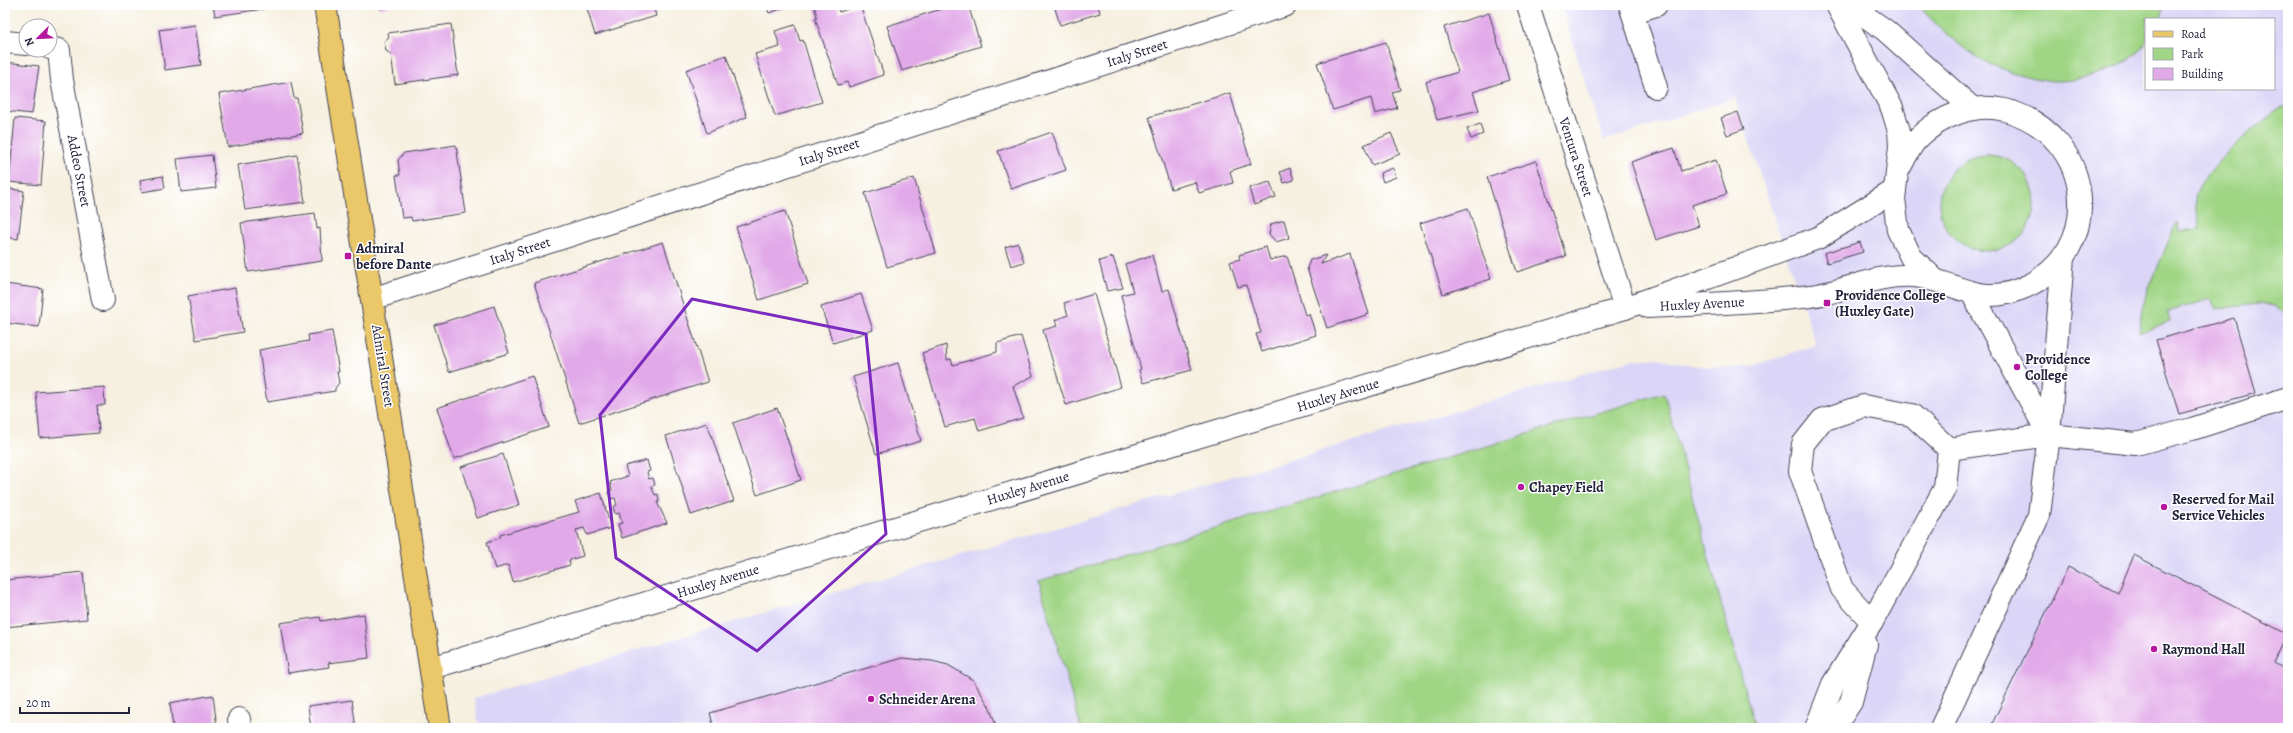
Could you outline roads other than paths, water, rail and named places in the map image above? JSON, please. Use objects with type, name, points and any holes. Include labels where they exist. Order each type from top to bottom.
[{"type":"main road","name":"Admiral Street","points":[[325,5],[440,728]]},
{"type":"street","name":"Italy Street","points":[[372,299],[1286,5]]},
{"type":"street","name":"Ventura Street","points":[[1528,5],[1625,308]]},
{"type":"street","points":[[1656,5],[1632,9],[1656,87]]},
{"type":"street","points":[[1837,5],[1892,108],[1899,131],[1897,179],[1894,199],[1898,230],[1911,257],[1934,279],[1973,295],[1999,295],[2023,288],[2045,276],[2063,257],[2075,236],[2080,212],[2080,188],[2073,164],[2063,148],[2042,126],[2021,114],[1997,108],[1973,109],[1941,119],[1916,141],[1897,179]]},
{"type":"street","points":[[1849,5],[1885,30],[1973,109]]},
{"type":"street","points":[[5,42],[18,43]]},
{"type":"street","name":"Addeo Street","points":[[58,50],[62,80],[103,300]]},
{"type":"street","name":"Huxley Avenue","points":[[431,668],[1625,308],[1818,238],[1897,179]]},
{"type":"street","points":[[1941,728],[2039,515],[2049,435],[2063,257]]},
{"type":"street","name":"Huxley Avenue","points":[[1625,308],[1779,299],[1819,295],[1882,278],[1914,276],[1934,279]]},
{"type":"street","points":[[1973,295],[2049,435]]},
{"type":"street","points":[[1949,449],[2049,435],[2136,444],[2192,429],[2288,398]]},
{"type":"street","points":[[1872,622],[1842,589],[1800,471],[1803,444],[1822,420],[1864,406],[1912,415],[1949,449]]},
{"type":"street","points":[[1816,728],[1833,684],[1872,622],[1945,488],[1949,449]]},
{"type":"street","points":[[1834,728],[1851,702],[1872,622]]},
{"type":"place","name":"Admiral before Dante","points":[[348,256]]},
{"type":"place","name":"Providence College (Huxley Gate)","points":[[1827,303]]},
{"type":"place","name":"Providence College","points":[[2017,367]]},
{"type":"place","name":"Chapey Field","points":[[1521,487]]},
{"type":"place","name":"Reserved for Mail Service Vehicles","points":[[2164,507]]},
{"type":"place","name":"Raymond Hall","points":[[2154,649]]},
{"type":"place","name":"Schneider Arena","points":[[871,699]]}]
